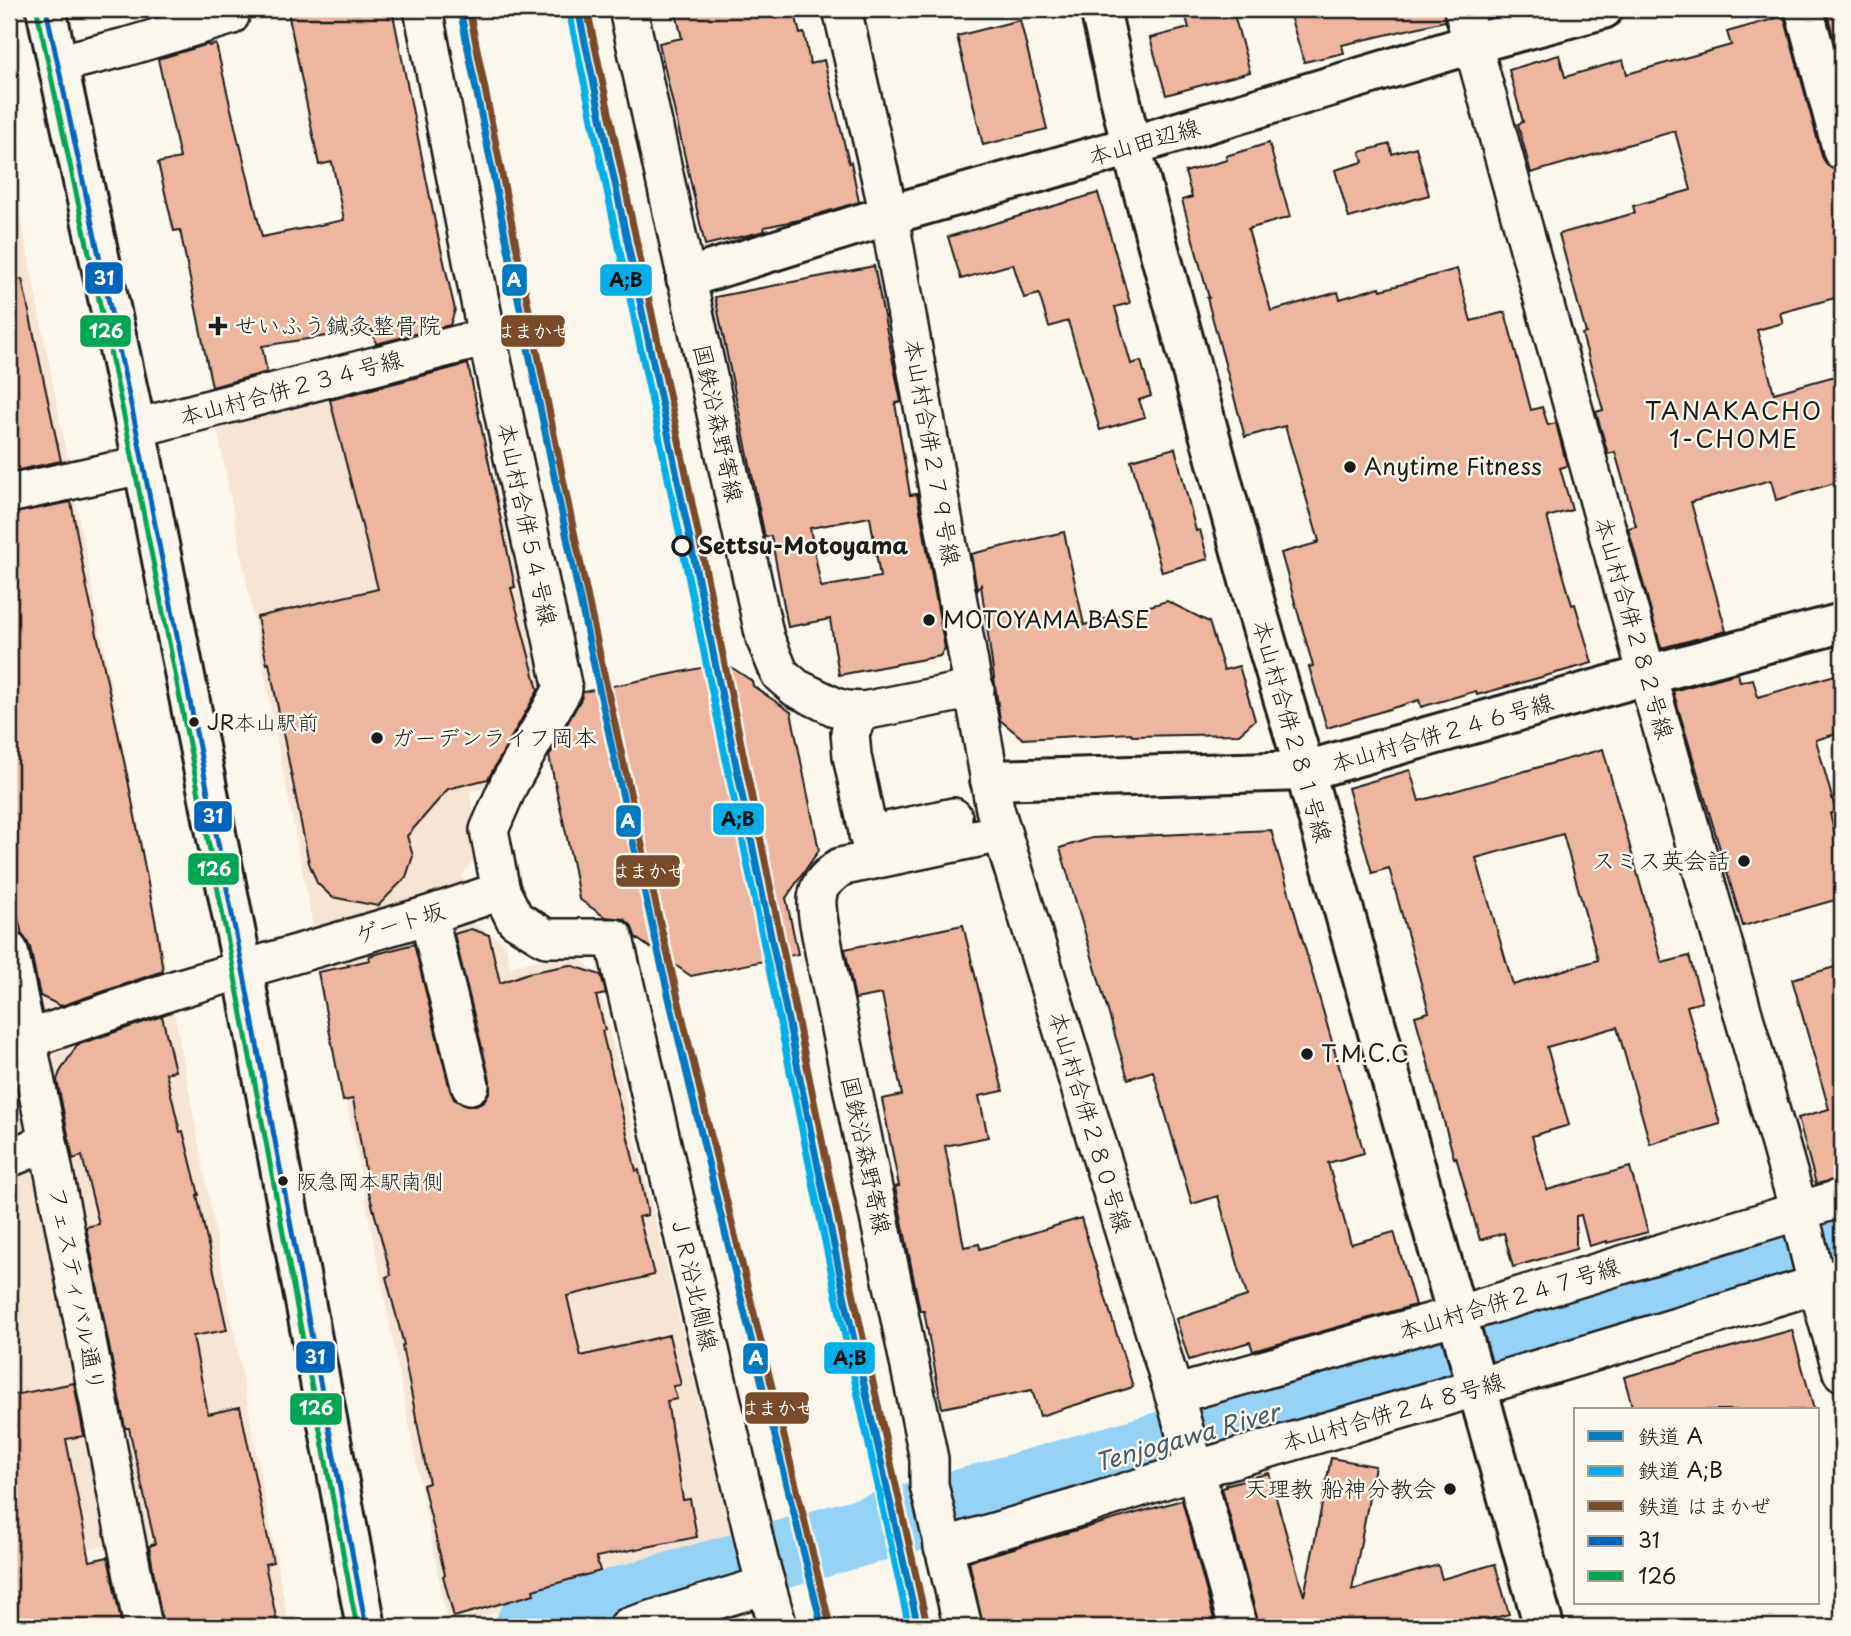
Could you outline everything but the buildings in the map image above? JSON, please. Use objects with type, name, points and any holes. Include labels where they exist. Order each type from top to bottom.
[{"type":"street","points":[[46,9],[136,428],[243,970],[366,1627]]},
{"type":"street","name":"本山村合併５４号線","points":[[423,9],[487,337],[563,689],[509,784],[489,830],[501,891],[515,919],[546,938],[614,938]]},
{"type":"street","name":"国鉄沿森野寄線","points":[[628,9],[765,638],[780,674],[796,688],[849,709]]},
{"type":"street","name":"本山村合併２７９号線","points":[[842,9],[889,215],[996,807]]},
{"type":"street","name":"本山村合併２８１号線","points":[[1100,9],[1131,146],[1258,614],[1305,771],[1544,1627]]},
{"type":"street","name":"本山田辺線","points":[[686,278],[889,215],[1131,146],[1467,26],[1603,9]]},
{"type":"street","points":[[1804,9],[1842,151]]},
{"type":"street","points":[[57,64],[230,16]]},
{"type":"street","name":"本山村合併２８２号線","points":[[1467,26],[1647,675],[1800,1211],[1830,1280],[1842,1372]]},
{"type":"street","name":"本山村合併２３４号線","points":[[136,428],[487,337]]},
{"type":"street","points":[[9,495],[142,465]]},
{"type":"street","name":"本山村合併２４６号線","points":[[996,807],[1305,771],[1842,623]]},
{"type":"street","points":[[874,851],[852,756],[850,732],[856,720],[849,709],[975,689]]},
{"type":"street","name":"国鉄沿森野寄線","points":[[943,1546],[929,1485],[929,1459],[818,917],[818,893],[826,878],[840,867],[874,851],[996,807]]},
{"type":"street","name":"本山村合併２８０号線","points":[[996,807],[1176,1403],[1238,1627]]},
{"type":"street","name":"ゲート坂","points":[[28,1039],[177,989],[429,915],[501,891]]},
{"type":"street","points":[[429,919],[470,1085]]},
{"type":"street","name":"ＪＲ沿北側線","points":[[614,938],[759,1560],[778,1627]]},
{"type":"street","name":"フェスティバル通り","points":[[9,951],[142,1627]]},
{"type":"street","points":[[9,1158],[48,1142]]},
{"type":"street","name":"本山村合併２４７号線","points":[[1176,1403],[1842,1198]]},
{"type":"street","name":"本山村合併２４８号線","points":[[943,1546],[1830,1280]]},
{"type":"street","points":[[943,1546],[963,1627]]},
{"type":"street","points":[[628,1627],[766,1585]]},
{"type":"shaded area","points":[[9,157],[167,973],[289,1627],[160,1627],[142,1538],[9,1566]]},
{"type":"shaded area","points":[[467,356],[544,703],[503,782],[470,792],[479,842],[473,860],[462,876],[474,924],[505,943],[510,967],[572,952],[595,973],[733,1540],[448,1627],[217,428],[315,404],[369,383]]},
{"type":"waterway","name":"Tenjogawa River","points":[[529,1627],[1151,1449],[1842,1242]]},
{"type":"rail line","name":"A","points":[[460,9],[564,524],[631,833],[822,1627]]},
{"type":"rail line","name":"はまかぜ","points":[[469,9],[616,730],[709,1130],[830,1625]]},
{"type":"rail line","name":"A","points":[[578,9],[676,471],[845,1299],[918,1627]]},
{"type":"rail line","name":"はまかぜ","points":[[587,9],[685,469],[854,1297],[927,1625]]},
{"type":"rail line","name":"A;B","points":[[569,11],[837,1300],[909,1627]]},
{"type":"transit line","name":"31","points":[[46,9],[136,428],[243,970],[366,1627]]},
{"type":"transit line","name":"126","points":[[37,11],[127,430],[234,972],[357,1627]]},
{"type":"place","name":"せいふう鍼灸整骨院","points":[[218,326]]},
{"type":"place","name":"Anytime Fitness","points":[[1350,467]]},
{"type":"place","name":"Settsu-Motoyama","points":[[682,546]]},
{"type":"place","name":"MOTOYAMA BASE","points":[[929,620]]},
{"type":"place","name":"JR本山駅前","points":[[194,722]]},
{"type":"place","name":"ガーデンライフ岡本","points":[[377,738]]},
{"type":"place","name":"スミス英会話","points":[[1744,861]]},
{"type":"place","name":"T.M.C.C","points":[[1307,1054]]},
{"type":"place","name":"阪急岡本駅南側","points":[[283,1181]]},
{"type":"place","name":"天理教 船神分教会","points":[[1450,1489]]},
{"type":"district","name":"TANAKACHO 1-CHOME","points":[[1734,426]]}]
